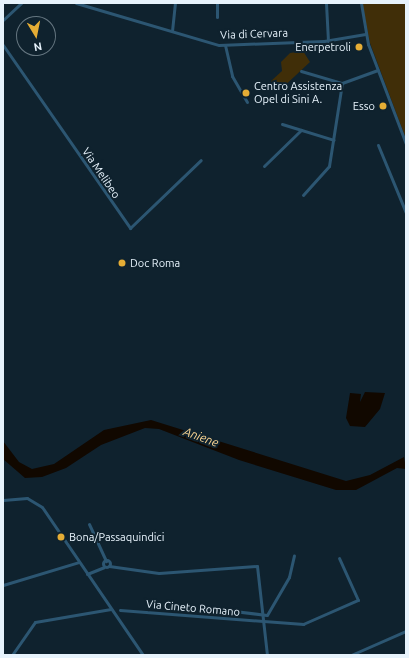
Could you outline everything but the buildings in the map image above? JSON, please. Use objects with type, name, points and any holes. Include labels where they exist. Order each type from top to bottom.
[{"type":"street","points":[[3,20],[21,3]]},
{"type":"street","name":"Via di Cervara","points":[[76,3],[225,45],[328,41],[366,34]]},
{"type":"street","points":[[172,31],[176,3]]},
{"type":"street","points":[[217,3],[217,17]]},
{"type":"street","points":[[326,3],[328,41]]},
{"type":"street","points":[[361,3],[366,34],[406,144]]},
{"type":"street","name":"Via Melibeo","points":[[3,45],[130,228],[137,226],[201,160]]},
{"type":"street","points":[[225,45],[232,76],[247,102]]},
{"type":"street","points":[[302,71],[342,83],[378,70]]},
{"type":"street","points":[[303,195],[329,166],[342,83]]},
{"type":"street","points":[[282,124],[334,140]]},
{"type":"street","points":[[264,166],[301,130]]},
{"type":"street","points":[[378,145],[406,213]]},
{"type":"street","points":[[3,500],[24,498],[39,505],[143,655]]},
{"type":"street","points":[[89,524],[106,561],[110,566]]},
{"type":"street","points":[[264,616],[289,577],[294,556]]},
{"type":"street","name":"Via Cineto Romano","points":[[120,610],[265,623],[302,624],[358,600],[339,558]]},
{"type":"street","points":[[104,567],[106,561]]},
{"type":"street","points":[[3,585],[79,562]]},
{"type":"street","points":[[87,574],[110,566],[159,573],[258,566],[265,623],[267,655]]},
{"type":"street","points":[[209,608],[264,616]]},
{"type":"street","points":[[12,655],[35,622],[112,609]]},
{"type":"street","points":[[351,655],[406,631]]},
{"type":"shaded area","points":[[362,3],[406,3],[406,139],[370,43]]},
{"type":"shaded area","points":[[303,51],[310,62],[279,91],[271,81],[282,71],[281,62],[290,53]]},
{"type":"water","points":[[365,392],[385,393],[380,409],[365,427],[350,426],[346,418],[350,393],[361,394],[360,402]]},
{"type":"water","name":"Aniene","points":[[151,420],[346,481],[370,475],[404,457],[406,469],[397,468],[356,490],[336,490],[239,460],[159,429],[145,428],[101,445],[66,468],[42,477],[25,478],[3,459],[3,441],[19,462],[32,469],[54,464],[104,430]]},
{"type":"place","name":"Enerpetroli","points":[[359,47]]},
{"type":"place","name":"Centro Assistenza Opel di Sini A.","points":[[246,93]]},
{"type":"place","name":"Esso","points":[[383,106]]},
{"type":"place","name":"Doc Roma","points":[[122,263]]},
{"type":"place","name":"Bona/Passaquindici","points":[[61,537]]}]
